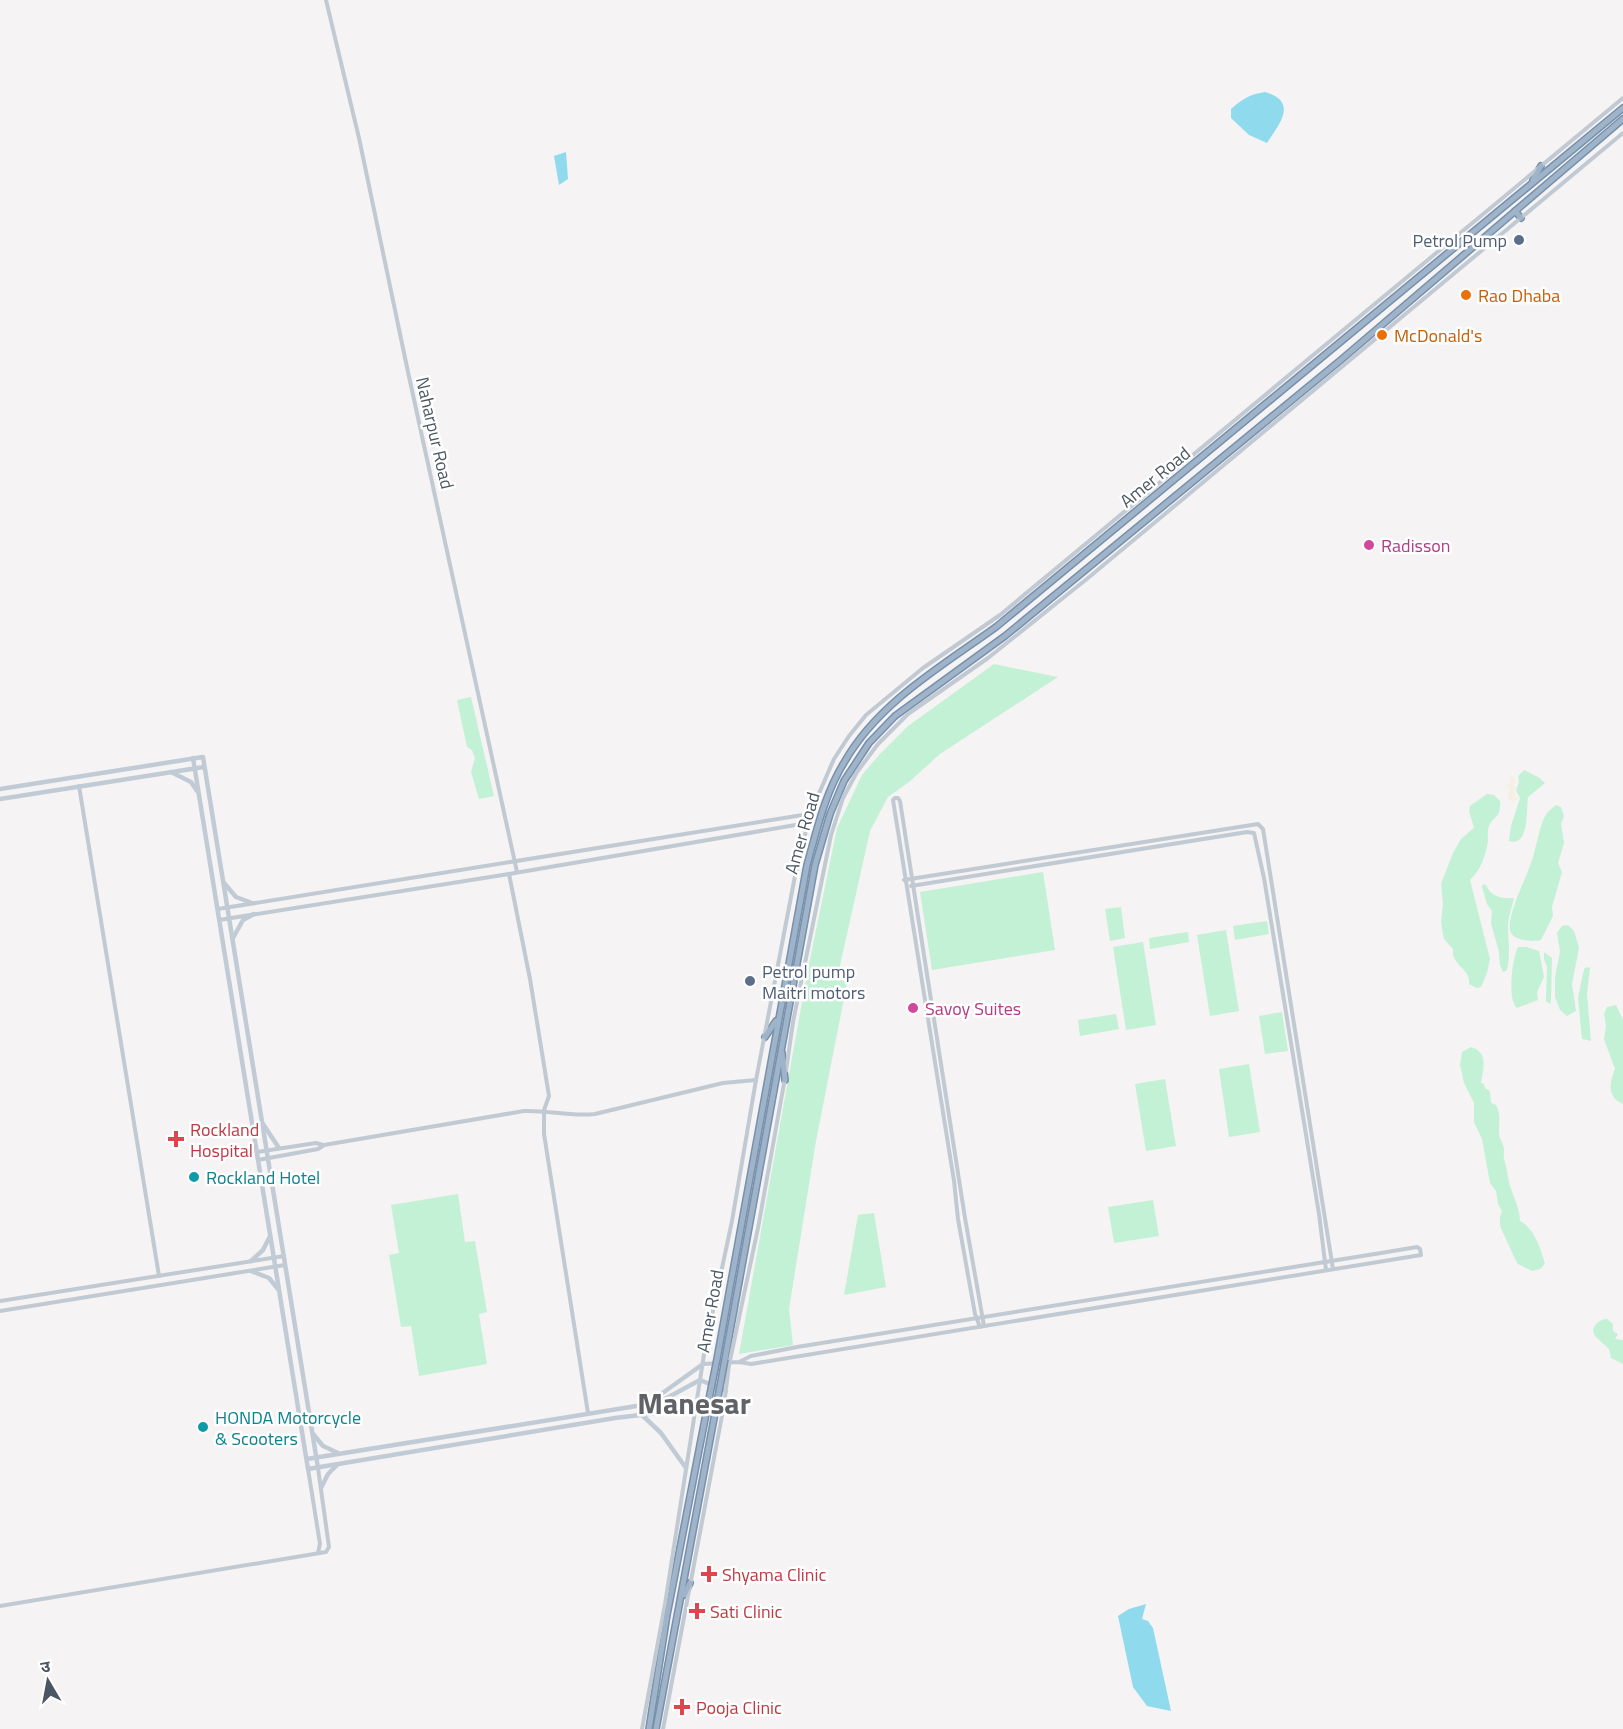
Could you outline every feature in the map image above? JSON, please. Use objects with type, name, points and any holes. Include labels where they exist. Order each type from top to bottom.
[{"type":"highway","name":"Amer Road","points":[[649,1729],[667,1615],[717,1359],[807,865],[822,810],[845,760],[866,731],[908,691],[996,627],[1046,582],[1248,420],[1623,108]]},
{"type":"highway","name":"Amer Road","points":[[656,1729],[727,1360],[815,865],[830,814],[844,781],[869,743],[895,716],[975,658],[1041,606],[1406,308],[1453,264],[1623,119]]},
{"type":"highway","points":[[1531,184],[1541,166]]},
{"type":"highway","points":[[1515,211],[1521,218]]},
{"type":"highway","points":[[1453,264],[1458,270]]},
{"type":"highway","points":[[1243,413],[1248,420]]},
{"type":"highway","points":[[1211,440],[1215,447]]},
{"type":"highway","points":[[1146,494],[1150,500]]},
{"type":"highway","points":[[945,654],[949,661]]},
{"type":"highway","points":[[975,658],[980,664]]},
{"type":"highway","points":[[765,1036],[778,1018]]},
{"type":"highway","points":[[781,1046],[785,1080]]},
{"type":"highway","points":[[680,1601],[690,1583]]},
{"type":"highway","points":[[664,1604],[667,1615]]},
{"type":"highway","points":[[667,1670],[674,1671]]},
{"type":"main road","points":[[0,789],[203,757],[318,1468]]},
{"type":"main road","points":[[193,758],[309,1470],[641,1414],[724,1405]]},
{"type":"main road","points":[[0,799],[204,766]]},
{"type":"main road","points":[[171,771],[190,782],[199,793]]},
{"type":"main road","points":[[223,881],[236,897],[252,903]]},
{"type":"main road","points":[[232,940],[243,920],[254,914]]},
{"type":"main road","points":[[261,1119],[279,1148]]},
{"type":"main road","points":[[251,1261],[267,1245],[270,1233]]},
{"type":"main road","points":[[251,1271],[269,1278],[279,1291]]},
{"type":"main road","points":[[653,1403],[660,1394],[703,1364]]},
{"type":"main road","points":[[306,1459],[653,1403],[700,1380],[726,1391]]},
{"type":"main road","points":[[641,1414],[661,1433],[686,1468]]},
{"type":"main road","points":[[312,1433],[323,1446],[340,1454]]},
{"type":"main road","points":[[377,1448],[379,1457]]},
{"type":"main road","points":[[321,1488],[328,1474],[339,1464]]},
{"type":"street","name":"Naharpur Road","points":[[326,0],[359,138],[517,872]]},
{"type":"street","points":[[642,1729],[700,1380],[732,1221],[795,876],[810,814],[834,759],[866,715],[910,679],[1046,582],[1146,494],[1623,98]]},
{"type":"street","points":[[663,1729],[724,1405],[727,1360],[758,1228],[785,1080],[793,1022],[828,849],[843,798],[862,765],[890,730],[921,704],[980,664],[1088,578],[1406,308],[1458,270],[1623,133]]},
{"type":"street","points":[[79,786],[159,1276]]},
{"type":"street","points":[[895,798],[900,801],[982,1327],[976,1318],[958,1219],[954,1181],[904,880],[893,800],[895,798]]},
{"type":"street","points":[[218,909],[810,814]]},
{"type":"street","points":[[219,920],[807,823]]},
{"type":"street","points":[[904,880],[1258,824],[1263,829],[1333,1269]]},
{"type":"street","points":[[906,886],[1254,832],[1264,878],[1326,1270]]},
{"type":"street","points":[[508,874],[530,979],[549,1096],[544,1110],[544,1134],[588,1413]]},
{"type":"street","points":[[257,1152],[316,1143],[324,1145],[524,1111],[544,1110],[578,1116],[595,1114],[723,1083],[756,1080]]},
{"type":"street","points":[[258,1160],[318,1149],[324,1145]]},
{"type":"street","points":[[703,1364],[727,1360],[739,1362],[751,1364],[1421,1255],[1417,1247],[797,1347],[751,1356],[739,1362]]},
{"type":"street","points":[[0,1301],[284,1256]]},
{"type":"street","points":[[0,1311],[285,1265]]},
{"type":"street","points":[[0,1606],[326,1552],[329,1547],[318,1468]]},
{"type":"street","points":[[309,1470],[320,1544],[317,1554]]},
{"type":"green space","points":[[994,664],[1058,677],[940,754],[909,782],[888,797],[870,831],[839,970],[850,968],[816,1141],[789,1309],[793,1345],[739,1354],[807,974],[837,828],[862,775],[879,755],[908,726]]},
{"type":"green space","points":[[471,697],[494,796],[479,799],[471,772],[475,758],[472,750],[467,747],[457,700]]},
{"type":"green space","points":[[1524,770],[1545,783],[1528,797],[1526,825],[1521,838],[1516,842],[1509,841],[1520,798],[1516,790],[1519,782],[1518,776]]},
{"type":"green space","points":[[1487,794],[1494,795],[1500,801],[1500,807],[1488,828],[1488,841],[1482,862],[1470,880],[1490,959],[1481,987],[1477,988],[1469,984],[1467,974],[1455,959],[1453,949],[1444,939],[1441,922],[1443,904],[1441,884],[1461,839],[1474,828],[1469,811],[1470,806]]},
{"type":"green space","points":[[1556,805],[1561,807],[1564,816],[1561,824],[1564,843],[1558,863],[1562,872],[1552,907],[1553,916],[1541,940],[1529,941],[1513,936],[1510,927],[1511,919],[1544,818]]},
{"type":"green space","points":[[1043,872],[1055,950],[932,970],[920,892]]},
{"type":"green space","points":[[1483,884],[1497,896],[1514,898],[1508,923],[1508,964],[1507,970],[1503,972],[1491,923],[1492,911],[1487,904]]},
{"type":"green space","points":[[1121,907],[1125,938],[1110,941],[1105,909]]},
{"type":"green space","points":[[1267,921],[1269,934],[1235,940],[1233,926]]},
{"type":"green space","points":[[1568,925],[1574,931],[1579,948],[1572,984],[1576,1011],[1567,1016],[1560,1010],[1555,997],[1555,977],[1560,952],[1557,933],[1562,926]]},
{"type":"green space","points":[[1226,930],[1239,1011],[1210,1016],[1197,935]]},
{"type":"green space","points":[[1188,932],[1189,942],[1150,949],[1149,938]]},
{"type":"green space","points":[[1143,942],[1156,1025],[1126,1030],[1113,947]]},
{"type":"green space","points":[[1518,947],[1539,951],[1544,977],[1537,992],[1538,1000],[1517,1008],[1511,988],[1512,970]]},
{"type":"green space","points":[[1544,952],[1552,958],[1550,1004],[1546,1001],[1547,967]]},
{"type":"green space","points":[[1590,968],[1587,994],[1591,1041],[1582,1039],[1578,998],[1584,969]]},
{"type":"green space","points":[[1616,1005],[1623,1020],[1623,1104],[1612,1094],[1611,1079],[1615,1069],[1604,1039],[1606,1026],[1604,1014],[1607,1007]]},
{"type":"green space","points":[[1282,1012],[1288,1051],[1265,1054],[1259,1016]]},
{"type":"green space","points":[[1116,1014],[1119,1029],[1080,1036],[1078,1020]]},
{"type":"green space","points":[[1471,1047],[1477,1049],[1483,1057],[1481,1083],[1490,1091],[1491,1103],[1498,1109],[1499,1135],[1504,1147],[1509,1183],[1520,1221],[1533,1234],[1541,1252],[1545,1264],[1540,1269],[1532,1271],[1518,1264],[1500,1226],[1502,1211],[1498,1204],[1496,1191],[1490,1183],[1482,1139],[1474,1122],[1474,1103],[1464,1083],[1460,1065],[1462,1052]]},
{"type":"green space","points":[[1249,1064],[1260,1132],[1229,1137],[1219,1069]]},
{"type":"green space","points":[[1165,1079],[1176,1146],[1146,1151],[1135,1084]]},
{"type":"green space","points":[[458,1194],[465,1242],[475,1241],[487,1312],[479,1314],[487,1364],[419,1376],[411,1326],[401,1327],[389,1255],[399,1253],[391,1205]]},
{"type":"green space","points":[[1153,1200],[1159,1236],[1114,1243],[1108,1207]]},
{"type":"green space","points":[[874,1213],[886,1287],[844,1295],[858,1215]]},
{"type":"green space","points":[[1607,1319],[1613,1324],[1613,1331],[1618,1334],[1615,1339],[1623,1340],[1623,1364],[1611,1358],[1609,1349],[1595,1336],[1593,1331],[1598,1322]]},
{"type":"sand","points":[[1511,776],[1519,782],[1513,784],[1516,788],[1513,791],[1516,794],[1514,797],[1519,798],[1514,800],[1515,804],[1507,798],[1510,789],[1506,784],[1512,783],[1509,779]]},
{"type":"water","points":[[1265,92],[1275,96],[1284,108],[1281,121],[1267,143],[1249,135],[1231,118],[1231,109],[1239,102]]},
{"type":"water","points":[[566,152],[568,179],[559,185],[554,156]]},
{"type":"water","points":[[1146,1604],[1142,1619],[1148,1621],[1153,1628],[1171,1711],[1147,1706],[1133,1687],[1118,1616],[1129,1609]]},
{"type":"place","name":"Petrol Pump","points":[[1519,240]]},
{"type":"place","name":"Rao Dhaba","points":[[1466,295]]},
{"type":"place","name":"McDonald's","points":[[1382,335]]},
{"type":"place","name":"Radisson","points":[[1369,545]]},
{"type":"place","name":"Petrol pump Maitri motors","points":[[750,981]]},
{"type":"place","name":"Savoy Suites","points":[[913,1008]]},
{"type":"place","name":"Rockland Hospital","points":[[176,1139]]},
{"type":"place","name":"Rockland Hotel","points":[[194,1177]]},
{"type":"place","name":"HONDA Motorcycle & Scooters","points":[[203,1427]]},
{"type":"place","name":"Shyama Clinic","points":[[709,1574]]},
{"type":"place","name":"Sati Clinic","points":[[697,1611]]},
{"type":"place","name":"Pooja Clinic","points":[[682,1707]]},
{"type":"district","name":"Manesar","points":[[694,1403]]}]
